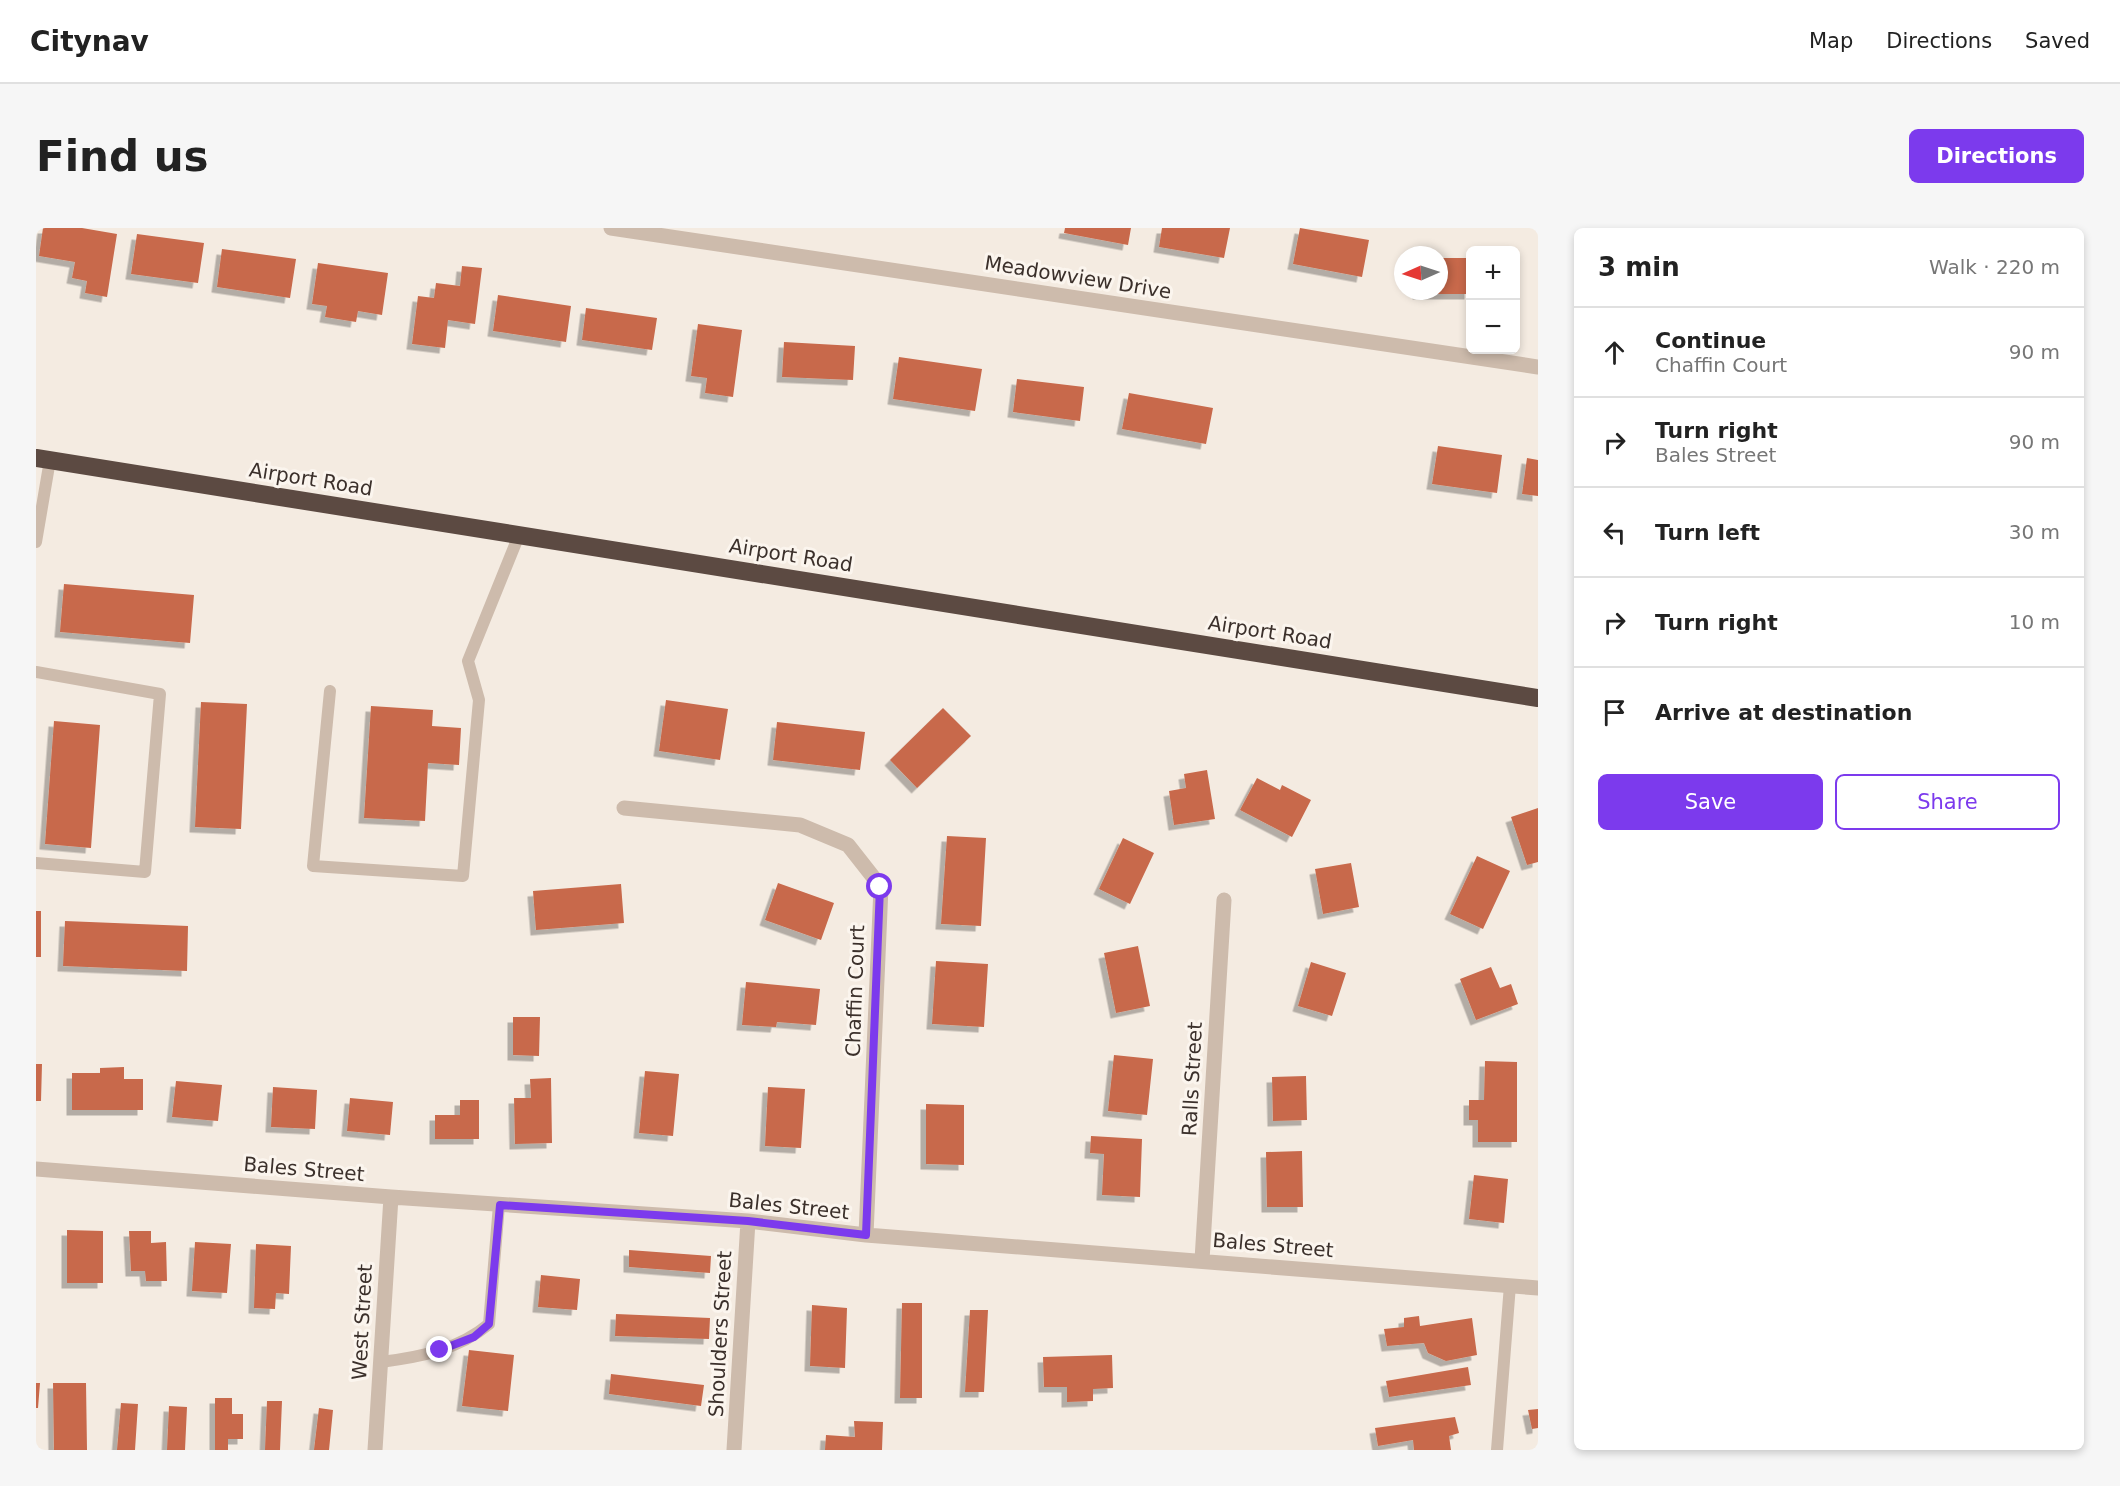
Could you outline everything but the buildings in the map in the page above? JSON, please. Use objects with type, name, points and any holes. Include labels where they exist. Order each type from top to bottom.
[{"type":"highway","name":"Airport Road","points":[[43,459],[1538,698]]},
{"type":"street","name":"Meadowview Drive","points":[[611,228],[1538,366]]},
{"type":"street","name":"Chaffin Court","points":[[624,808],[800,825],[848,845],[880,887],[866,1235]]},
{"type":"street","name":"Ralls Street","points":[[1202,1260],[1224,900]]},
{"type":"street","name":"Bales Street","points":[[36,1169],[500,1205],[748,1221],[866,1235],[1538,1288]]},
{"type":"street","name":"West Street","points":[[375,1450],[391,1197]]},
{"type":"street","name":"Shoulders Street","points":[[734,1450],[748,1221]]},
{"type":"lane","points":[[36,542],[43,459]]},
{"type":"lane","points":[[330,691],[313,866],[464,876],[479,700],[468,661],[519,535]]},
{"type":"lane","points":[[36,672],[160,694],[145,872],[36,863]]},
{"type":"lane","points":[[381,1362],[415,1358],[440,1350],[474,1337],[489,1324],[500,1205]]},
{"type":"lane","points":[[1497,1450],[1510,1285]]},
{"type":"route","points":[[440,1350],[474,1337],[489,1324],[500,1205],[748,1221],[866,1235],[880,887]]}]
